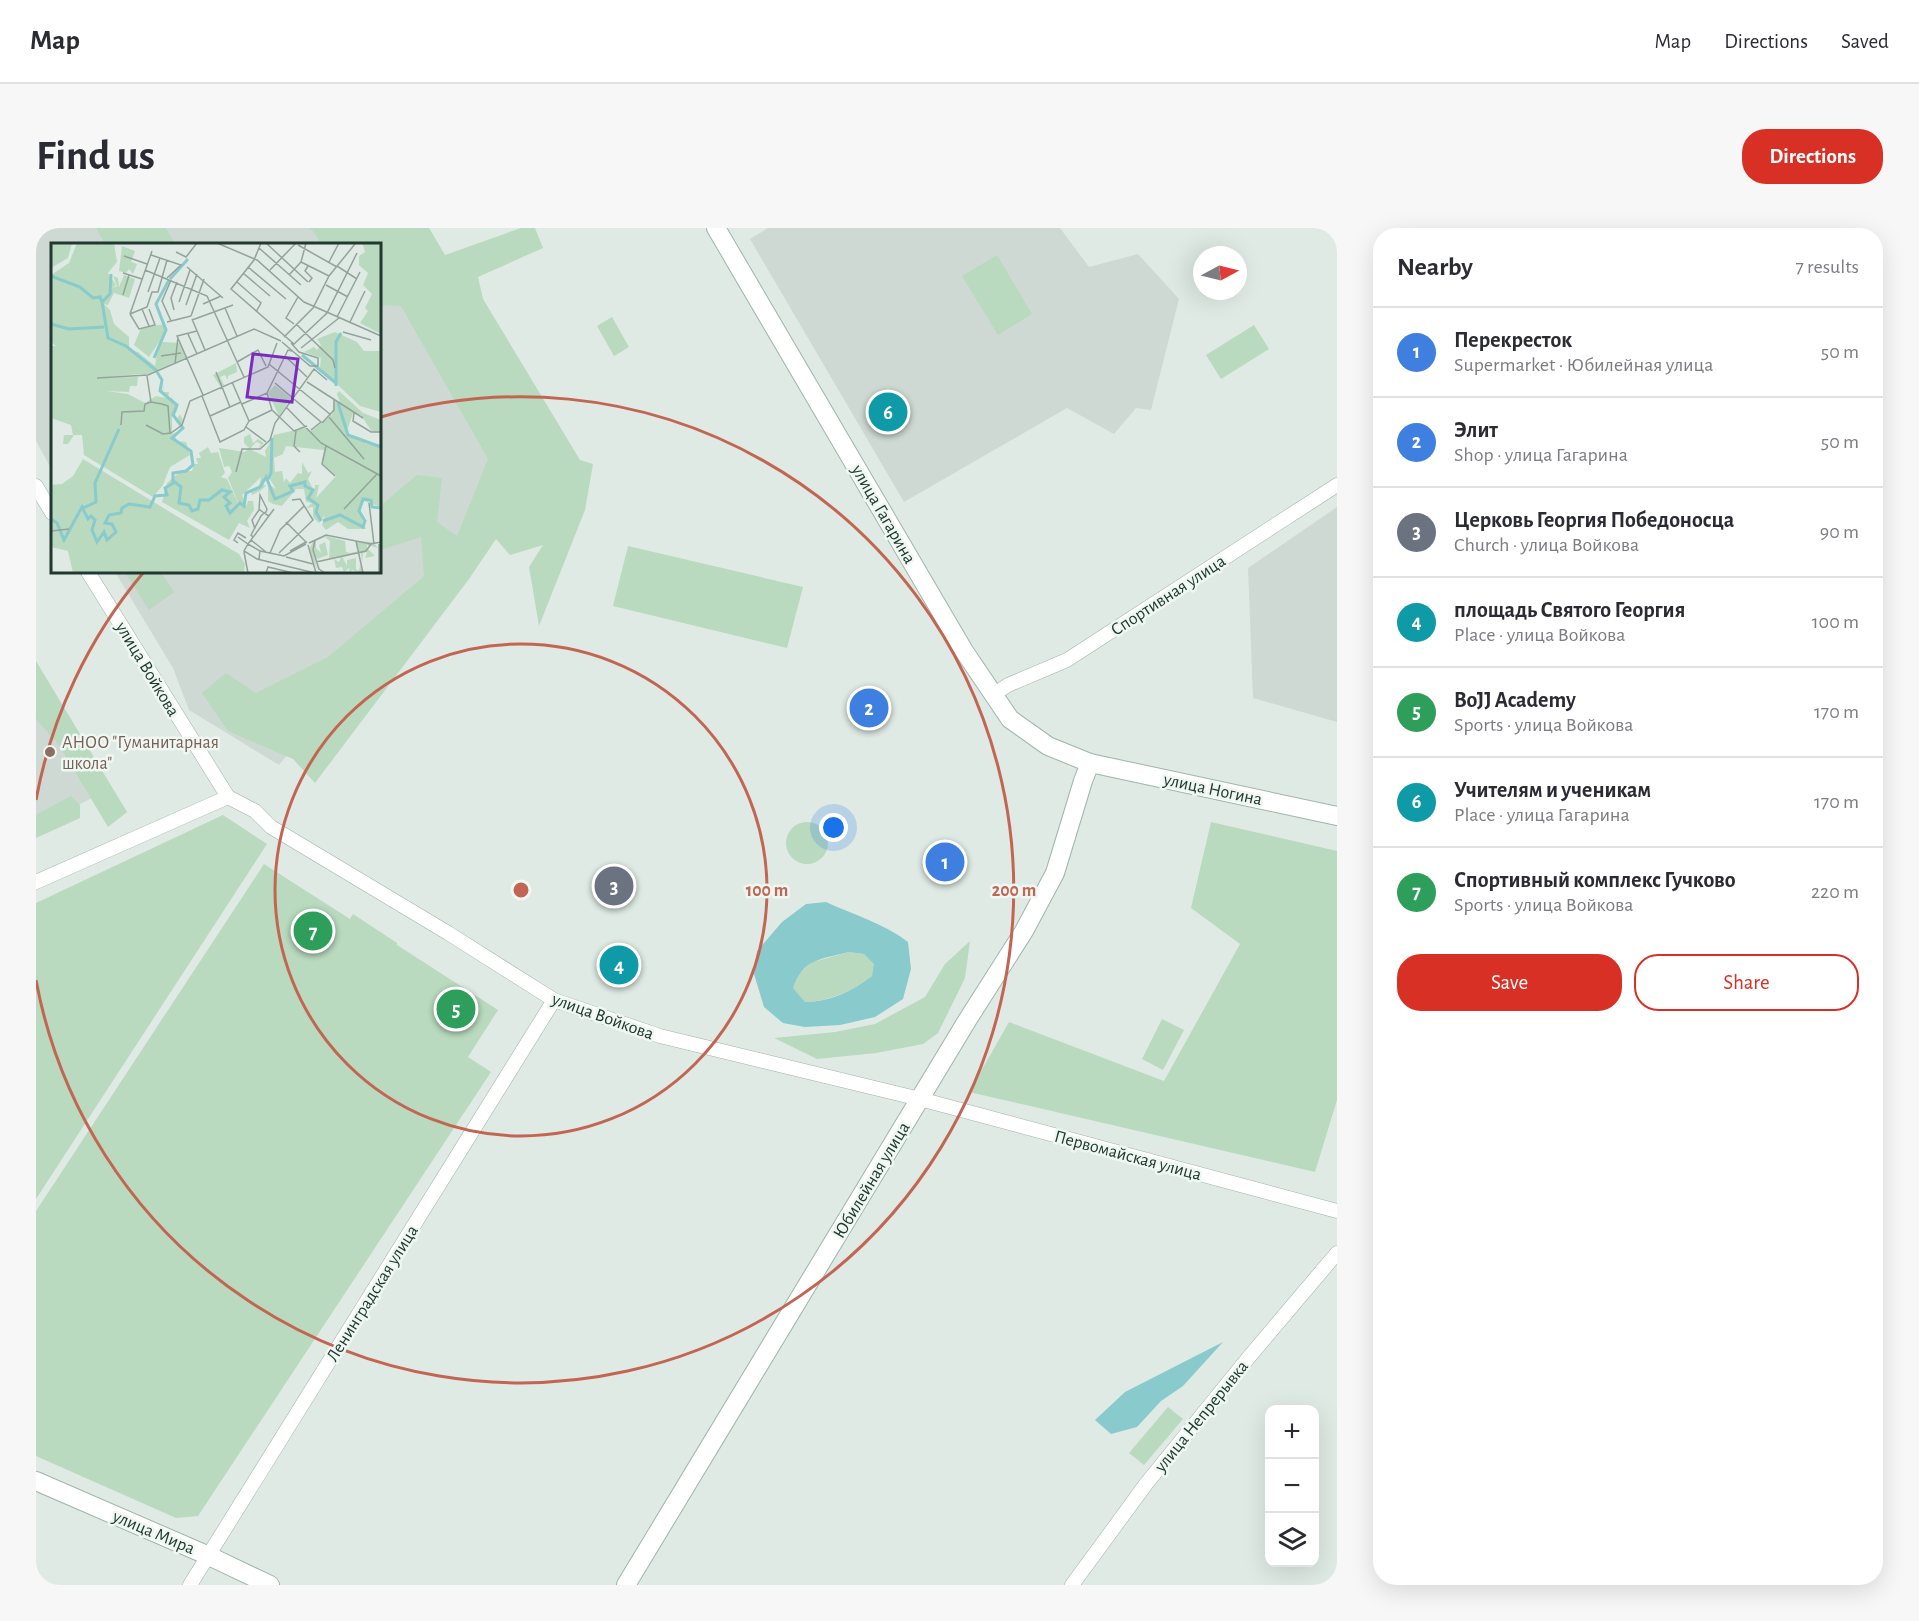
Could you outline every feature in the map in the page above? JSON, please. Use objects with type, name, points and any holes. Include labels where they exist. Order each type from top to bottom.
[{"type":"street","name":"улица Гагарина","points":[[716,228],[964,651],[993,695],[1010,719],[1048,746],[1090,763]]},
{"type":"street","name":"Спортивная улица","points":[[993,695],[1008,685],[1067,660],[1337,485]]},
{"type":"street","points":[[36,486],[51,511]]},
{"type":"street","name":"улица Войкова","points":[[89,573],[228,798],[255,811],[271,827],[448,933],[554,1000],[660,1036],[920,1099]]},
{"type":"street","name":"улица Ногина","points":[[1090,763],[1337,816]]},
{"type":"street","name":"Юбилейная улица","points":[[626,1585],[1024,931],[1055,873],[1090,763]]},
{"type":"street","points":[[36,882],[228,798]]},
{"type":"street","name":"Ленинградская улица","points":[[190,1585],[554,1000]]},
{"type":"street","name":"Первомайская улица","points":[[920,1099],[1337,1211]]},
{"type":"street","name":"улица Непрерывка","points":[[1072,1585],[1153,1475],[1248,1357],[1337,1253]]},
{"type":"street","name":"улица Мира","points":[[36,1481],[270,1585]]},
{"type":"shaded area","points":[[36,228],[369,228],[378,243],[51,243],[51,468],[36,441]]},
{"type":"shaded area","points":[[768,228],[1060,228],[1089,267],[1138,254],[1179,299],[1151,410],[1136,408],[1114,434],[1067,408],[904,502],[750,239]]},
{"type":"shaded area","points":[[381,247],[519,480],[279,765],[189,710],[173,668],[116,573],[381,573]]},
{"type":"shaded area","points":[[1337,507],[1337,722],[1253,698],[1248,568]]},
{"type":"shaded area","name":"АНОО \"Гуманитарная школа\"","points":[[36,707],[94,797],[36,826]]},
{"type":"green space","points":[[96,228],[166,228],[174,243],[104,243]]},
{"type":"green space","points":[[309,228],[429,228],[445,255],[521,228],[535,228],[543,248],[478,277],[483,299],[580,460],[593,464],[585,510],[539,626],[529,567],[543,545],[510,555],[496,539],[469,579],[315,783],[293,759],[228,731],[202,693],[226,673],[256,693],[328,657],[424,576],[421,537],[381,550],[381,505],[417,475],[442,478],[437,522],[457,536],[488,459],[401,306],[381,305],[381,243],[320,243]]},
{"type":"green space","points":[[997,255],[1032,314],[998,335],[962,276]]},
{"type":"green space","points":[[612,317],[629,347],[614,356],[597,326]]},
{"type":"green space","points":[[1254,325],[1269,349],[1221,379],[1206,355]]},
{"type":"green space","points":[[628,546],[803,587],[787,648],[613,606]]},
{"type":"green space","points":[[126,573],[162,573],[174,592],[149,610]]},
{"type":"green space","points":[[36,661],[127,812],[108,827],[59,745],[36,719]]},
{"type":"green space","points":[[71,796],[80,805],[80,818],[36,838],[36,815]]},
{"type":"green space","points":[[223,815],[267,844],[36,1199],[36,903]]},
{"type":"green space","points":[[807,822],[815,823],[822,828],[827,835],[827,851],[822,858],[815,863],[807,864],[799,863],[792,858],[787,851],[786,843],[787,835],[792,828],[799,823]]},
{"type":"green space","points":[[1211,822],[1337,851],[1337,1100],[1315,1172],[969,1092],[1009,1022],[1164,1081],[1240,944],[1191,908]]},
{"type":"green space","points":[[264,864],[350,919],[353,914],[498,1010],[468,1057],[491,1072],[198,1516],[176,1518],[36,1456],[36,1211]]},
{"type":"green space","points":[[970,941],[965,978],[938,1033],[923,1044],[876,1053],[817,1059],[774,1038],[835,1032],[875,1024],[925,997],[945,964]]},
{"type":"green space","points":[[849,952],[864,954],[875,964],[872,976],[857,986],[823,1000],[805,1002],[792,988],[798,974],[813,962]]},
{"type":"green space","points":[[1162,1019],[1184,1030],[1163,1070],[1142,1059]]},
{"type":"green space","points":[[1168,1407],[1183,1419],[1144,1465],[1129,1453]]},
{"type":"water","points":[[826,902],[878,924],[908,942],[911,969],[903,999],[875,1017],[840,1025],[805,1027],[783,1023],[764,1007],[754,974],[757,951],[782,922],[806,904]],"holes":[[[849,952],[864,954],[874,964],[872,976],[849,991],[832,998],[805,1002],[793,988],[802,971],[814,962]]]},
{"type":"water","points":[[1223,1342],[1183,1386],[1161,1401],[1137,1427],[1111,1434],[1095,1420],[1125,1392]]},
{"type":"place","name":"Учителям и ученикам","points":[[888,412]]},
{"type":"place","name":"Элит","points":[[869,708]]},
{"type":"place","name":"АНОО \"Гуманитарная школа\"","points":[[50,752]]},
{"type":"place","name":"Перекресток","points":[[945,862]]},
{"type":"place","name":"Церковь Георгия Победоносца","points":[[614,886]]},
{"type":"place","name":"Спортивный комплекс Гучково","points":[[313,931]]},
{"type":"place","name":"площадь Святого Георгия","points":[[619,965]]},
{"type":"place","name":"BoJJ Academy","points":[[456,1009]]}]
